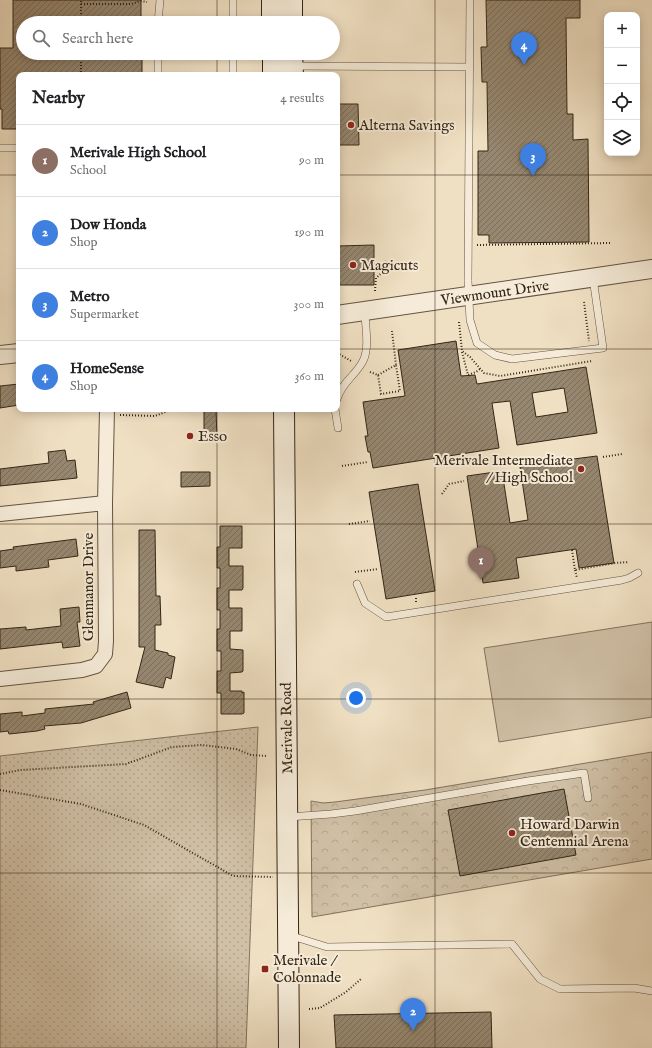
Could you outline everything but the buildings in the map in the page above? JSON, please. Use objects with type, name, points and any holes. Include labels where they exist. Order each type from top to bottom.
[{"type":"main road","points":[[272,0],[272,16]]},
{"type":"main road","points":[[292,0],[292,16]]},
{"type":"main road","points":[[273,60],[273,72]]},
{"type":"main road","name":"Merivale Road","points":[[284,412],[290,1048]]},
{"type":"street","name":"Viewmount Drive","points":[[340,315],[652,269]]},
{"type":"street","points":[[0,355],[16,353]]},
{"type":"street","name":"Glenmanor Drive","points":[[0,680],[82,670],[96,666],[105,654],[105,503],[107,412]]},
{"type":"street","points":[[0,514],[105,503]]},
{"type":"lane","points":[[159,16],[160,0]]},
{"type":"lane","points":[[233,0],[233,16]]},
{"type":"lane","points":[[470,0],[468,296],[470,320],[477,343],[495,355],[512,359],[604,348],[593,278]]},
{"type":"lane","points":[[158,60],[158,72]]},
{"type":"lane","points":[[233,60],[233,72]]},
{"type":"lane","points":[[293,65],[470,66]]},
{"type":"lane","points":[[0,148],[16,148]]},
{"type":"lane","points":[[340,393],[345,383],[364,359],[367,345],[365,311]]},
{"type":"lane","points":[[335,412],[338,428]]},
{"type":"lane","points":[[357,584],[365,603],[386,617],[622,580],[629,578],[638,572]]},
{"type":"lane","points":[[288,817],[355,811],[528,780],[584,773],[588,798]]},
{"type":"lane","points":[[288,935],[327,947],[512,944],[540,979],[560,989],[634,988],[652,991]]},
{"type":"path","points":[[81,0],[81,16]]},
{"type":"path","points":[[81,4],[131,4],[141,1],[147,2]]},
{"type":"path","points":[[81,60],[81,72]]},
{"type":"path","points":[[477,245],[611,243]]},
{"type":"path","points":[[375,291],[376,278],[384,271],[386,259]]},
{"type":"path","points":[[584,302],[589,342]]},
{"type":"path","points":[[378,375],[381,394],[400,391],[392,332]]},
{"type":"path","points":[[462,351],[468,375],[480,369]]},
{"type":"path","points":[[340,355],[351,361]]},
{"type":"path","points":[[370,372],[378,375],[396,365]]},
{"type":"path","points":[[107,412],[155,416],[165,412]]},
{"type":"path","points":[[603,457],[622,454]]},
{"type":"path","points":[[342,466],[368,462]]},
{"type":"path","points":[[442,494],[449,484],[464,482]]},
{"type":"path","points":[[349,524],[370,521]]},
{"type":"path","points":[[572,550],[575,570],[629,562]]},
{"type":"path","points":[[355,572],[378,569]]},
{"type":"path","points":[[0,774],[20,770],[126,764],[172,747],[202,745],[236,749],[251,755],[267,756]]},
{"type":"path","points":[[0,790],[81,804],[144,825],[233,876],[288,878]]},
{"type":"path","points":[[309,1009],[320,1008],[346,992],[361,979]]},
{"type":"green space","points":[[652,622],[652,717],[499,742],[484,648]]},
{"type":"green space","points":[[258,727],[246,1048],[0,1048],[0,756]]},
{"type":"green space","points":[[652,752],[652,859],[312,917],[311,801],[323,803],[335,802],[425,790]]},
{"type":"place","name":"HomeSense","points":[[524,65]]},
{"type":"place","name":"Alterna Savings","points":[[351,125]]},
{"type":"place","name":"Metro","points":[[533,176]]},
{"type":"place","name":"Magicuts","points":[[353,265]]},
{"type":"place","name":"Esso","points":[[190,436]]},
{"type":"place","name":"Merivale Intermediate / High School","points":[[581,469]]},
{"type":"place","name":"Merivale High School","points":[[481,580]]},
{"type":"place","name":"Howard Darwin Centennial Arena","points":[[512,833]]},
{"type":"place","name":"Merivale / Colonnade","points":[[265,969]]},
{"type":"place","name":"Dow Honda","points":[[413,1031]]}]
